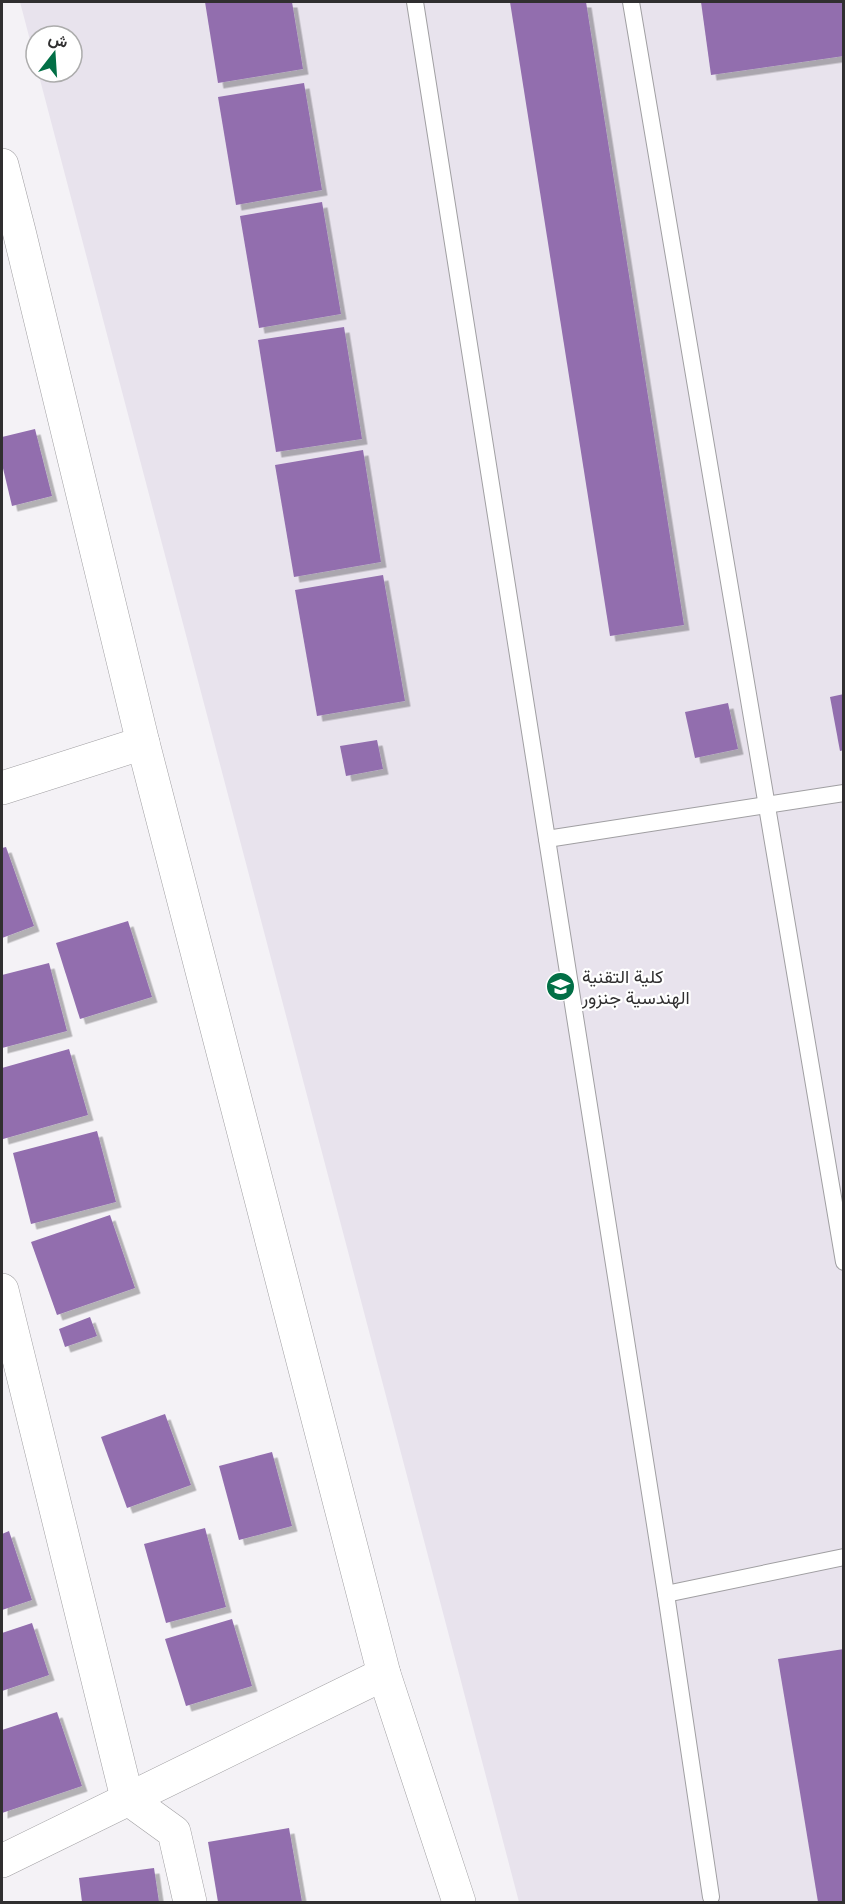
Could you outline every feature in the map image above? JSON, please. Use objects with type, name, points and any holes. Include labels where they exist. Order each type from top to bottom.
[{"type":"street","points":[[2,165],[143,743],[384,1674],[459,1902]]},
{"type":"street","points":[[2,789],[143,743]]},
{"type":"street","points":[[2,1290],[127,1798],[174,1832],[190,1902]]},
{"type":"street","points":[[2,1861],[384,1674]]},
{"type":"lane","points":[[415,2],[666,1594],[711,1897]]},
{"type":"lane","points":[[631,2],[843,1262]]},
{"type":"lane","points":[[547,839],[843,793]]},
{"type":"lane","points":[[666,1594],[843,1557]]},
{"type":"shaded area","name":"كلية التقنية الهندسية جنزور","points":[[20,2],[843,2],[843,1902],[519,1902],[41,84],[84,84],[84,24],[26,24]]},
{"type":"building","points":[[205,2],[292,2],[303,69],[218,83]]},
{"type":"building","points":[[510,2],[586,2],[684,625],[610,636]]},
{"type":"building","points":[[701,2],[844,2],[844,56],[711,75]]},
{"type":"building","points":[[304,83],[322,190],[236,205],[218,97]]},
{"type":"building","points":[[322,202],[341,314],[259,328],[240,216]]},
{"type":"building","points":[[344,327],[362,439],[276,452],[258,340]]},
{"type":"building","points":[[35,429],[52,496],[12,506],[2,464],[2,437]]},
{"type":"building","points":[[363,450],[381,562],[294,577],[275,465]]},
{"type":"building","points":[[383,575],[405,701],[317,716],[295,590]]},
{"type":"building","points":[[844,694],[844,750],[840,751],[830,697]]},
{"type":"building","points":[[728,703],[738,749],[695,758],[685,712]]},
{"type":"building","points":[[377,740],[383,769],[346,776],[340,746]]},
{"type":"building","points":[[6,847],[34,926],[2,938],[2,848]]},
{"type":"building","points":[[128,921],[152,997],[80,1019],[56,943]]},
{"type":"building","points":[[49,963],[67,1031],[2,1048],[2,975]]},
{"type":"building","points":[[69,1049],[88,1115],[3,1139],[2,1068]]},
{"type":"building","points":[[97,1131],[116,1202],[31,1224],[13,1153]]},
{"type":"building","points":[[110,1215],[135,1288],[57,1315],[31,1242]]},
{"type":"building","points":[[90,1317],[97,1336],[65,1347],[59,1329]]},
{"type":"building","points":[[165,1414],[191,1485],[127,1508],[101,1437]]},
{"type":"building","points":[[272,1452],[292,1526],[239,1540],[219,1466]]},
{"type":"building","points":[[205,1528],[226,1607],[166,1623],[144,1544]]},
{"type":"building","points":[[9,1531],[32,1600],[2,1610],[2,1534]]},
{"type":"building","points":[[232,1619],[252,1686],[186,1706],[165,1639]]},
{"type":"building","points":[[32,1623],[49,1675],[2,1691],[2,1633]]},
{"type":"building","points":[[844,1649],[844,1902],[818,1902],[778,1659]]},
{"type":"building","points":[[57,1712],[82,1786],[2,1813],[2,1730]]},
{"type":"building","points":[[289,1828],[302,1902],[218,1902],[208,1842]]},
{"type":"building","points":[[154,1868],[159,1902],[82,1902],[79,1878]]},
{"type":"place","name":"كلية التقنية الهندسية جنزور","points":[[561,987]]}]
